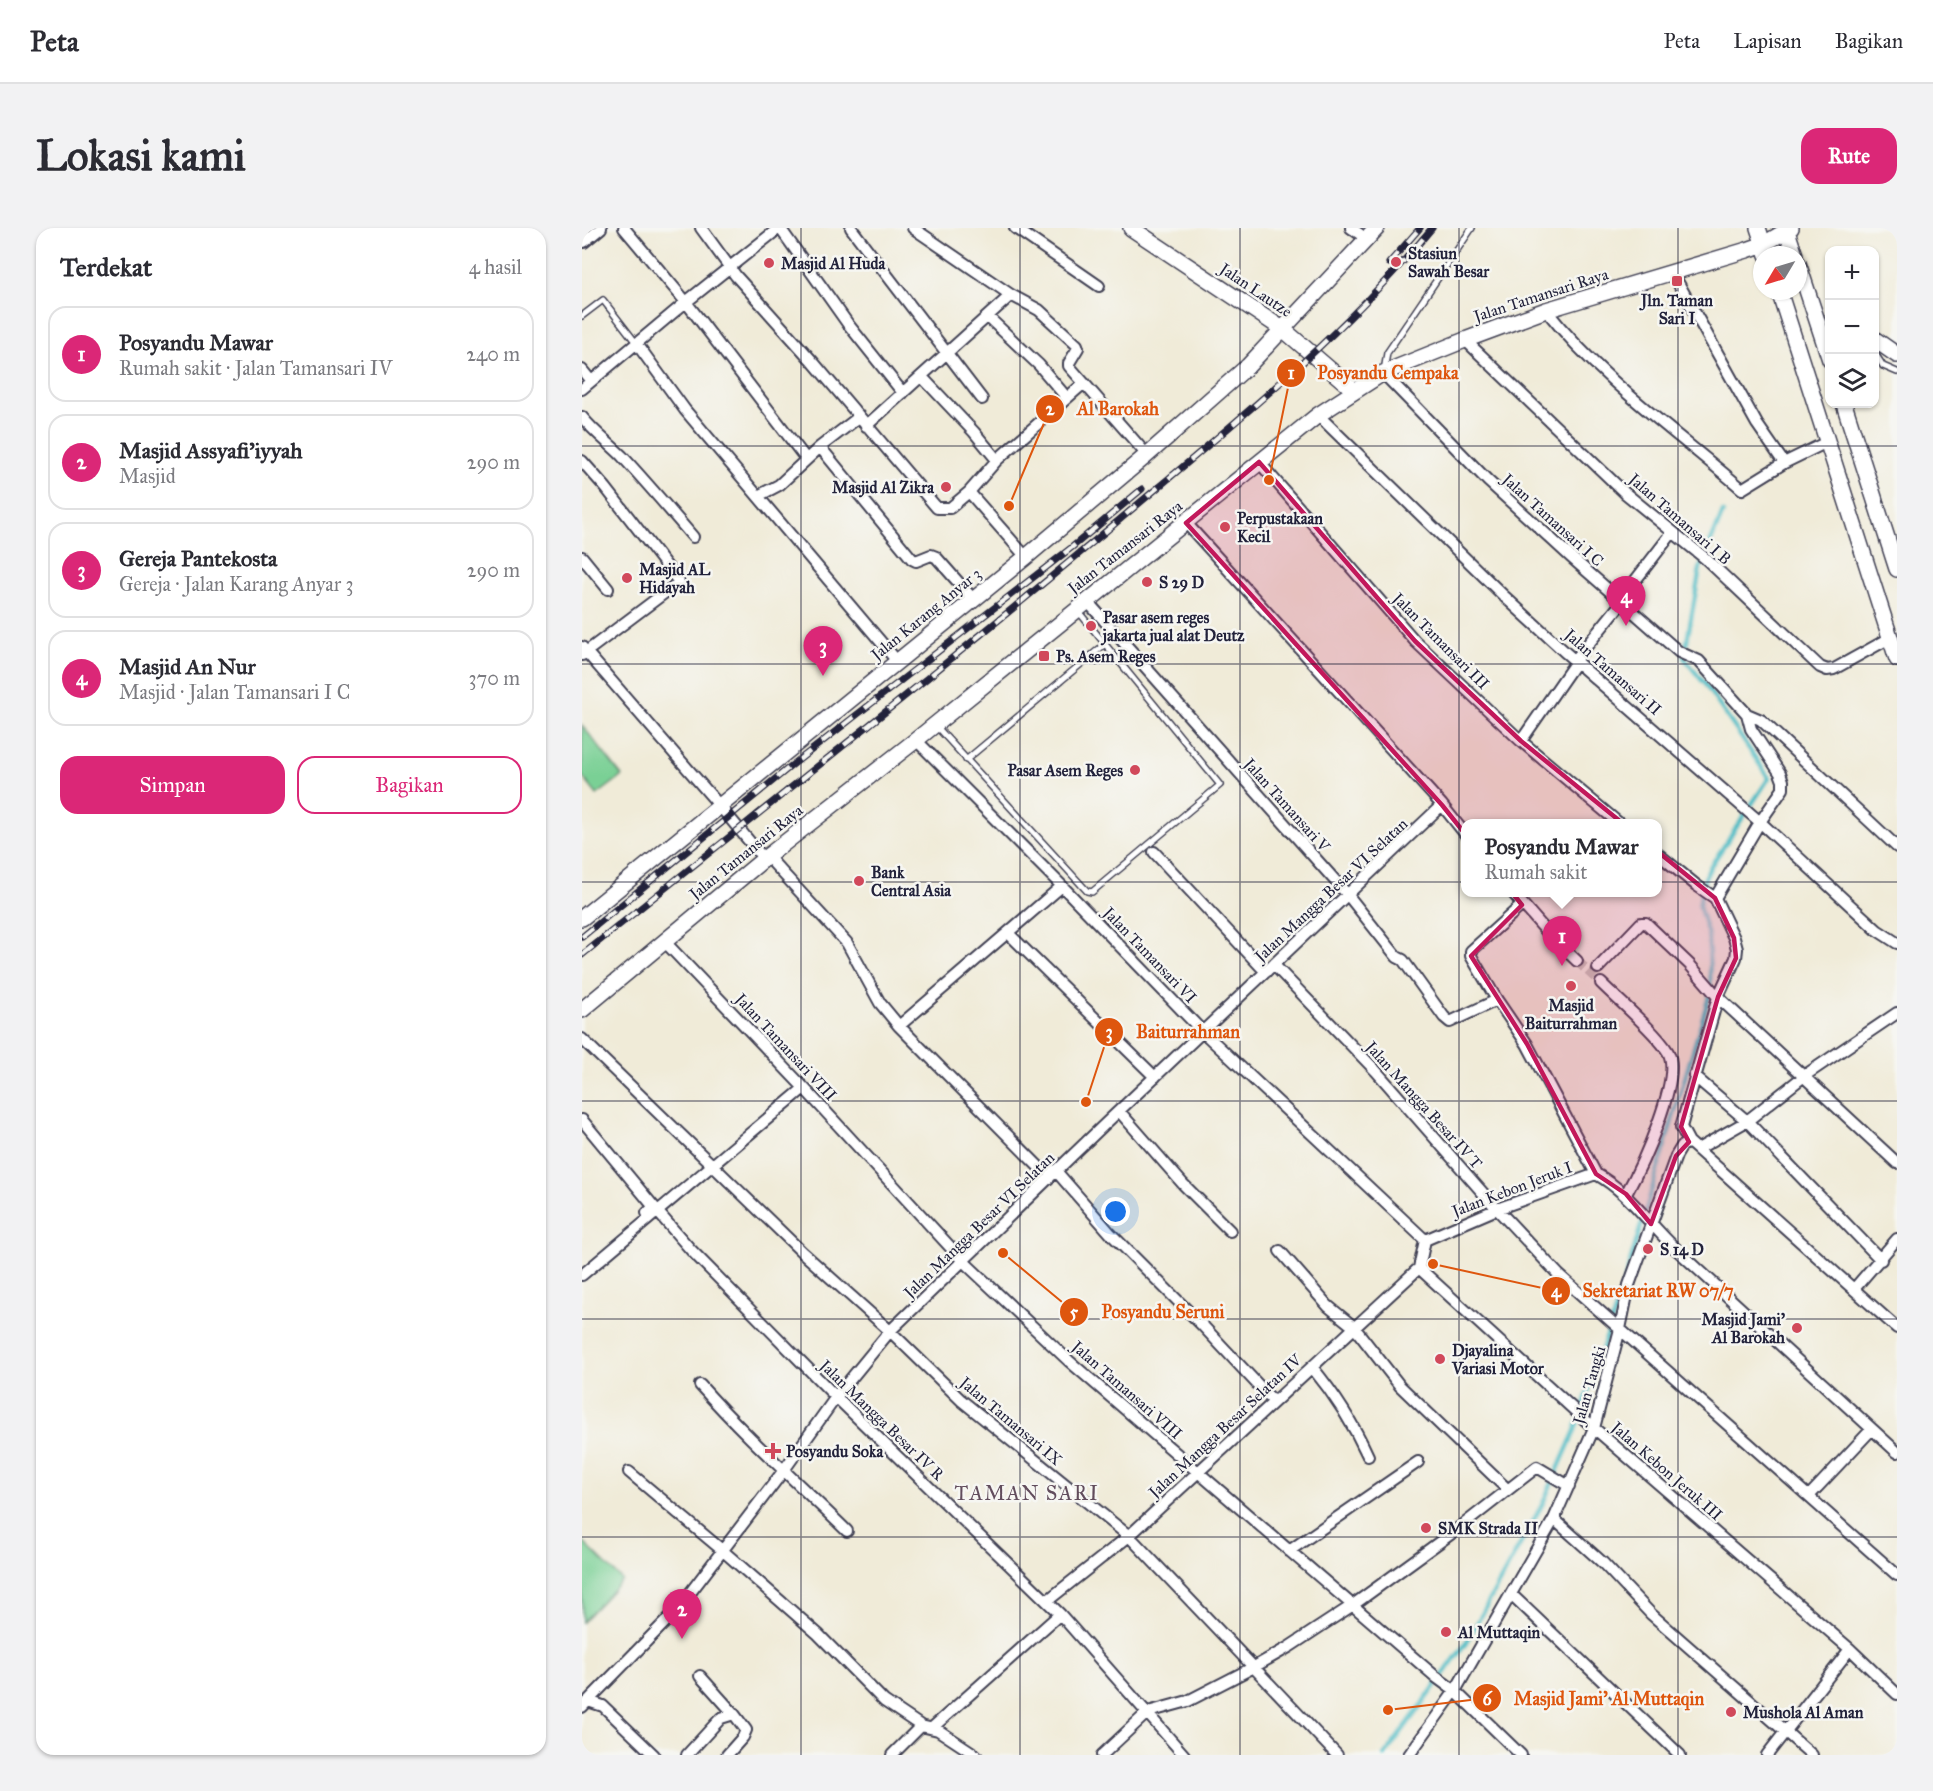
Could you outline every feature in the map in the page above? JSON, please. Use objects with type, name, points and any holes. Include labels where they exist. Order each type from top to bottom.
[{"type":"street","points":[[584,242],[601,228]]},
{"type":"street","points":[[624,228],[686,302],[806,459]]},
{"type":"street","points":[[701,228],[729,267],[937,508],[950,508],[969,492],[997,460],[1084,383]]},
{"type":"street","points":[[582,389],[729,267],[780,228],[848,324],[903,393]]},
{"type":"street","points":[[851,228],[982,399]]},
{"type":"street","points":[[913,228],[1011,295],[1038,310],[1077,345],[1078,348],[1069,365],[1147,455]]},
{"type":"street","points":[[1015,228],[1099,286]]},
{"type":"street","name":"Jalan Lautze","points":[[1131,228],[1284,330],[1355,391]]},
{"type":"street","points":[[1351,228],[1372,233]]},
{"type":"street","points":[[1758,228],[1764,246]]},
{"type":"street","points":[[1788,229],[1793,246]]},
{"type":"street","name":"Jalan Tamansari Raya","points":[[1769,246],[1788,229]]},
{"type":"street","name":"Jalan Karang Anyar 3","points":[[582,918],[1026,557],[1147,455],[1248,366],[1372,233]]},
{"type":"street","name":"Jalan Tamansari Raya","points":[[582,1010],[1081,604],[1186,523],[1318,415],[1355,391],[1383,373],[1546,310],[1672,273],[1753,253]]},
{"type":"street","points":[[1672,273],[1756,424],[1784,463]]},
{"type":"street","points":[[1807,292],[1825,345]]},
{"type":"street","points":[[758,496],[779,485],[820,447],[862,422],[903,393],[1011,295]]},
{"type":"street","points":[[1782,300],[1897,659]]},
{"type":"street","points":[[1546,310],[1569,340],[1609,378],[1742,489],[1784,463],[1827,442]]},
{"type":"street","points":[[1814,314],[1825,317]]},
{"type":"street","points":[[988,317],[1039,365],[1067,398]]},
{"type":"street","name":"Jalan Tamansari I B","points":[[1465,340],[1625,493],[1706,559],[1820,667],[1827,670],[1834,669],[1890,638]]},
{"type":"street","points":[[1879,342],[1897,355]]},
{"type":"street","points":[[637,344],[685,410],[897,661]]},
{"type":"street","points":[[582,369],[591,381]]},
{"type":"street","name":"Jalan Tamansari I C","points":[[1383,373],[1488,481],[1679,651],[1699,661],[1747,714],[1761,720],[1897,847]]},
{"type":"street","points":[[922,377],[997,460]]},
{"type":"street","points":[[1846,408],[1897,569]]},
{"type":"street","name":"Jalan Tamansari II","points":[[1318,415],[1566,653],[1576,659],[1752,815],[1877,930],[1897,943]]},
{"type":"street","points":[[582,417],[596,434],[642,477],[693,537]]},
{"type":"street","points":[[820,447],[912,559],[916,561],[931,555],[936,557],[973,599]]},
{"type":"street","points":[[582,461],[606,488],[679,582],[583,651],[766,858],[847,943],[880,1003],[899,1026],[1040,1168],[1056,1171],[1110,1233],[1203,1326],[1274,1402]]},
{"type":"street","name":"Jalan Tamansari III","points":[[1259,462],[1415,641],[1521,741],[1614,819]]},
{"type":"street","points":[[969,492],[1026,557]]},
{"type":"street","points":[[1186,523],[1461,829]]},
{"type":"street","points":[[1521,741],[1576,659],[1672,532]]},
{"type":"street","points":[[1864,556],[1890,546]]},
{"type":"street","points":[[582,557],[608,589]]},
{"type":"street","name":"Jalan Tamansari V","points":[[1081,604],[1347,894],[1396,957],[1403,960],[1444,1017],[1450,1022],[1497,1000]]},
{"type":"street","points":[[1711,895],[1752,815],[1783,789],[1784,781],[1751,729],[1747,714]]},
{"type":"street","name":"Jalan Tamansari VI","points":[[916,740],[1203,1032],[1425,1240]]},
{"type":"street","name":"Jalan Mangga Besar VI Selatan","points":[[585,1704],[677,1610],[784,1470],[836,1397],[890,1331],[1442,805]]},
{"type":"street","name":"Jalan Mangga Besar IV T","points":[[1154,852],[1376,1071],[1497,1209],[1559,1275],[1897,1575]]},
{"type":"street","points":[[1662,857],[1711,895],[1737,949],[1736,958],[1717,996],[1681,1127],[1689,1142],[1897,1328]]},
{"type":"street","points":[[899,1026],[1062,886]]},
{"type":"street","points":[[1516,897],[1577,961]]},
{"type":"street","points":[[1522,905],[1471,951],[1473,961],[1527,1044],[1596,1174]]},
{"type":"street","points":[[1599,968],[1644,922],[1667,942],[1717,996],[1897,1162]]},
{"type":"street","points":[[1008,933],[1155,1077]]},
{"type":"street","name":"Jalan Tamansari VIII","points":[[665,942],[804,1088],[963,1261],[1069,1361],[1455,1691],[1521,1755]]},
{"type":"street","points":[[1601,983],[1648,1029],[1668,1052],[1672,1064],[1671,1078],[1654,1133],[1629,1198]]},
{"type":"street","points":[[1698,1149],[1747,1121],[1804,1076],[1897,1013]]},
{"type":"street","name":"Jalan Tamansari IX","points":[[582,1039],[803,1253],[890,1331],[984,1421],[1129,1536],[1337,1755]]},
{"type":"street","points":[[1694,1076],[1747,1121],[1881,1260]]},
{"type":"street","points":[[584,1267],[804,1088]]},
{"type":"street","points":[[1119,1111],[1183,1184],[1230,1231]]},
{"type":"street","points":[[582,1120],[656,1209]]},
{"type":"street","name":"Jalan Tangki","points":[[1409,1755],[1455,1691],[1554,1519],[1591,1425],[1629,1285],[1649,1222],[1676,1156],[1682,1146],[1689,1142]]},
{"type":"street","name":"Jalan Kebon Jeruk I","points":[[1425,1240],[1497,1209],[1596,1174],[1612,1183],[1629,1198],[1649,1222],[1897,1452]]},
{"type":"street","name":"Jalan Mangga Besar IV R","points":[[656,1209],[691,1250],[836,1397],[1060,1614],[1184,1755]]},
{"type":"street","points":[[1854,1289],[1897,1239]]},
{"type":"street","points":[[1419,1268],[1425,1240]]},
{"type":"street","points":[[1280,1251],[1328,1306],[1354,1327],[1400,1386],[1507,1489]]},
{"type":"street","name":"Jalan Mangga Besar Selatan IV","points":[[1047,1601],[1129,1536],[1419,1268]]},
{"type":"street","name":"Jalan Kebon Jeruk III","points":[[1419,1268],[1591,1425],[1850,1649],[1897,1694]]},
{"type":"street","points":[[1312,1367],[1331,1389],[1354,1426],[1368,1456]]},
{"type":"street","points":[[700,1385],[739,1428],[847,1531]]},
{"type":"street","points":[[1809,1496],[1872,1429]]},
{"type":"street","points":[[1290,1551],[1418,1462]]},
{"type":"street","points":[[1102,1755],[1148,1712],[1188,1701],[1289,1647],[1353,1605],[1463,1525],[1537,1467],[1567,1485]]},
{"type":"street","points":[[629,1472],[818,1634],[884,1701],[926,1727],[938,1730],[976,1755]]},
{"type":"street","points":[[1554,1519],[1603,1563],[1651,1614],[1812,1755]]},
{"type":"street","points":[[1511,1594],[1680,1755]]},
{"type":"street","points":[[892,1755],[1060,1614]]},
{"type":"street","points":[[1767,1755],[1850,1649]]},
{"type":"street","points":[[700,1676],[746,1730],[743,1737],[727,1755]]},
{"type":"street","points":[[585,1704],[603,1706],[654,1755]]},
{"type":"street","points":[[687,1755],[721,1718],[734,1714]]},
{"type":"lane","points":[[1383,373],[1387,353],[1472,228]]},
{"type":"lane","points":[[582,316],[603,300],[637,344]]},
{"type":"lane","points":[[1876,354],[1883,366],[1897,372]]},
{"type":"lane","points":[[934,725],[1090,892],[1148,846],[1220,784],[1105,644],[1081,604]]},
{"type":"lane","points":[[966,760],[1105,644]]},
{"type":"highlighted area","points":[[1259,462],[1415,641],[1521,741],[1715,898],[1734,938],[1736,958],[1718,997],[1681,1127],[1689,1142],[1676,1156],[1651,1224],[1626,1194],[1596,1174],[1527,1044],[1471,956],[1522,905],[1442,805],[1186,523]]},
{"type":"green space","points":[[582,725],[622,776],[597,795],[582,776]]},
{"type":"green space","points":[[582,1541],[622,1580],[582,1622]]},
{"type":"waterway","points":[[1385,1755],[1466,1643],[1543,1503],[1574,1433],[1618,1303],[1711,990],[1708,935],[1699,906],[1703,883],[1710,867],[1769,778],[1704,683],[1684,658],[1700,568],[1723,512]]},
{"type":"tunnel","points":[[1577,961],[1601,983]]},
{"type":"railway","points":[[1389,263],[1420,228]]},
{"type":"railway","points":[[582,955],[990,627],[1245,414],[1361,306],[1432,228]]},
{"type":"railway","points":[[582,937],[791,766],[1071,548],[1142,489]]},
{"type":"place","name":"Stasiun Sawah Besar","points":[[1396,262]]},
{"type":"place","name":"Masjid Al Huda","points":[[769,263]]},
{"type":"place","name":"Jln. Taman Sari I","points":[[1677,281]]},
{"type":"place","name":"Posyandu Cempaka","points":[[1269,480]]},
{"type":"place","name":"Masjid Al Zikra","points":[[946,487]]},
{"type":"place","name":"Al Barokah","points":[[1009,506]]},
{"type":"place","name":"Perpustakaan Kecil","points":[[1225,527]]},
{"type":"place","name":"Masjid AL Hidayah","points":[[627,578]]},
{"type":"place","name":"S 29 D","points":[[1147,582]]},
{"type":"place","name":"Pasar asem reges jakarta jual alat Deutz","points":[[1091,626]]},
{"type":"place","name":"Masjid An Nur","points":[[1626,626]]},
{"type":"place","name":"Ps. Asem Reges","points":[[1044,656]]},
{"type":"place","name":"Gereja Pantekosta","points":[[823,676]]},
{"type":"place","name":"Pasar Asem Reges","points":[[1135,770]]},
{"type":"place","name":"Bank Central Asia","points":[[859,881]]},
{"type":"place","name":"Posyandu Mawar","points":[[1562,966]]},
{"type":"place","name":"Masjid Baiturrahman","points":[[1571,986]]},
{"type":"place","name":"Baiturrahman","points":[[1086,1102]]},
{"type":"place","name":"S 14 D","points":[[1648,1249]]},
{"type":"place","name":"Posyandu Seruni","points":[[1003,1253]]},
{"type":"place","name":"Sekretariat RW 07/7","points":[[1433,1264]]},
{"type":"place","name":"Masjid Jami' Al Barokah","points":[[1797,1328]]},
{"type":"place","name":"Djayalina Variasi Motor","points":[[1440,1359]]},
{"type":"place","name":"Posyandu Soka","points":[[773,1451]]},
{"type":"place","name":"SMK Strada II","points":[[1426,1528]]},
{"type":"place","name":"Al Muttaqin","points":[[1446,1632]]},
{"type":"place","name":"Masjid Assyafi'iyyah","points":[[682,1639]]},
{"type":"place","name":"Masjid Jami' Al Muttaqin","points":[[1388,1710]]},
{"type":"place","name":"Mushola Al Aman","points":[[1731,1712]]},
{"type":"district","name":"TAMAN SARI","points":[[1027,1493]]}]
